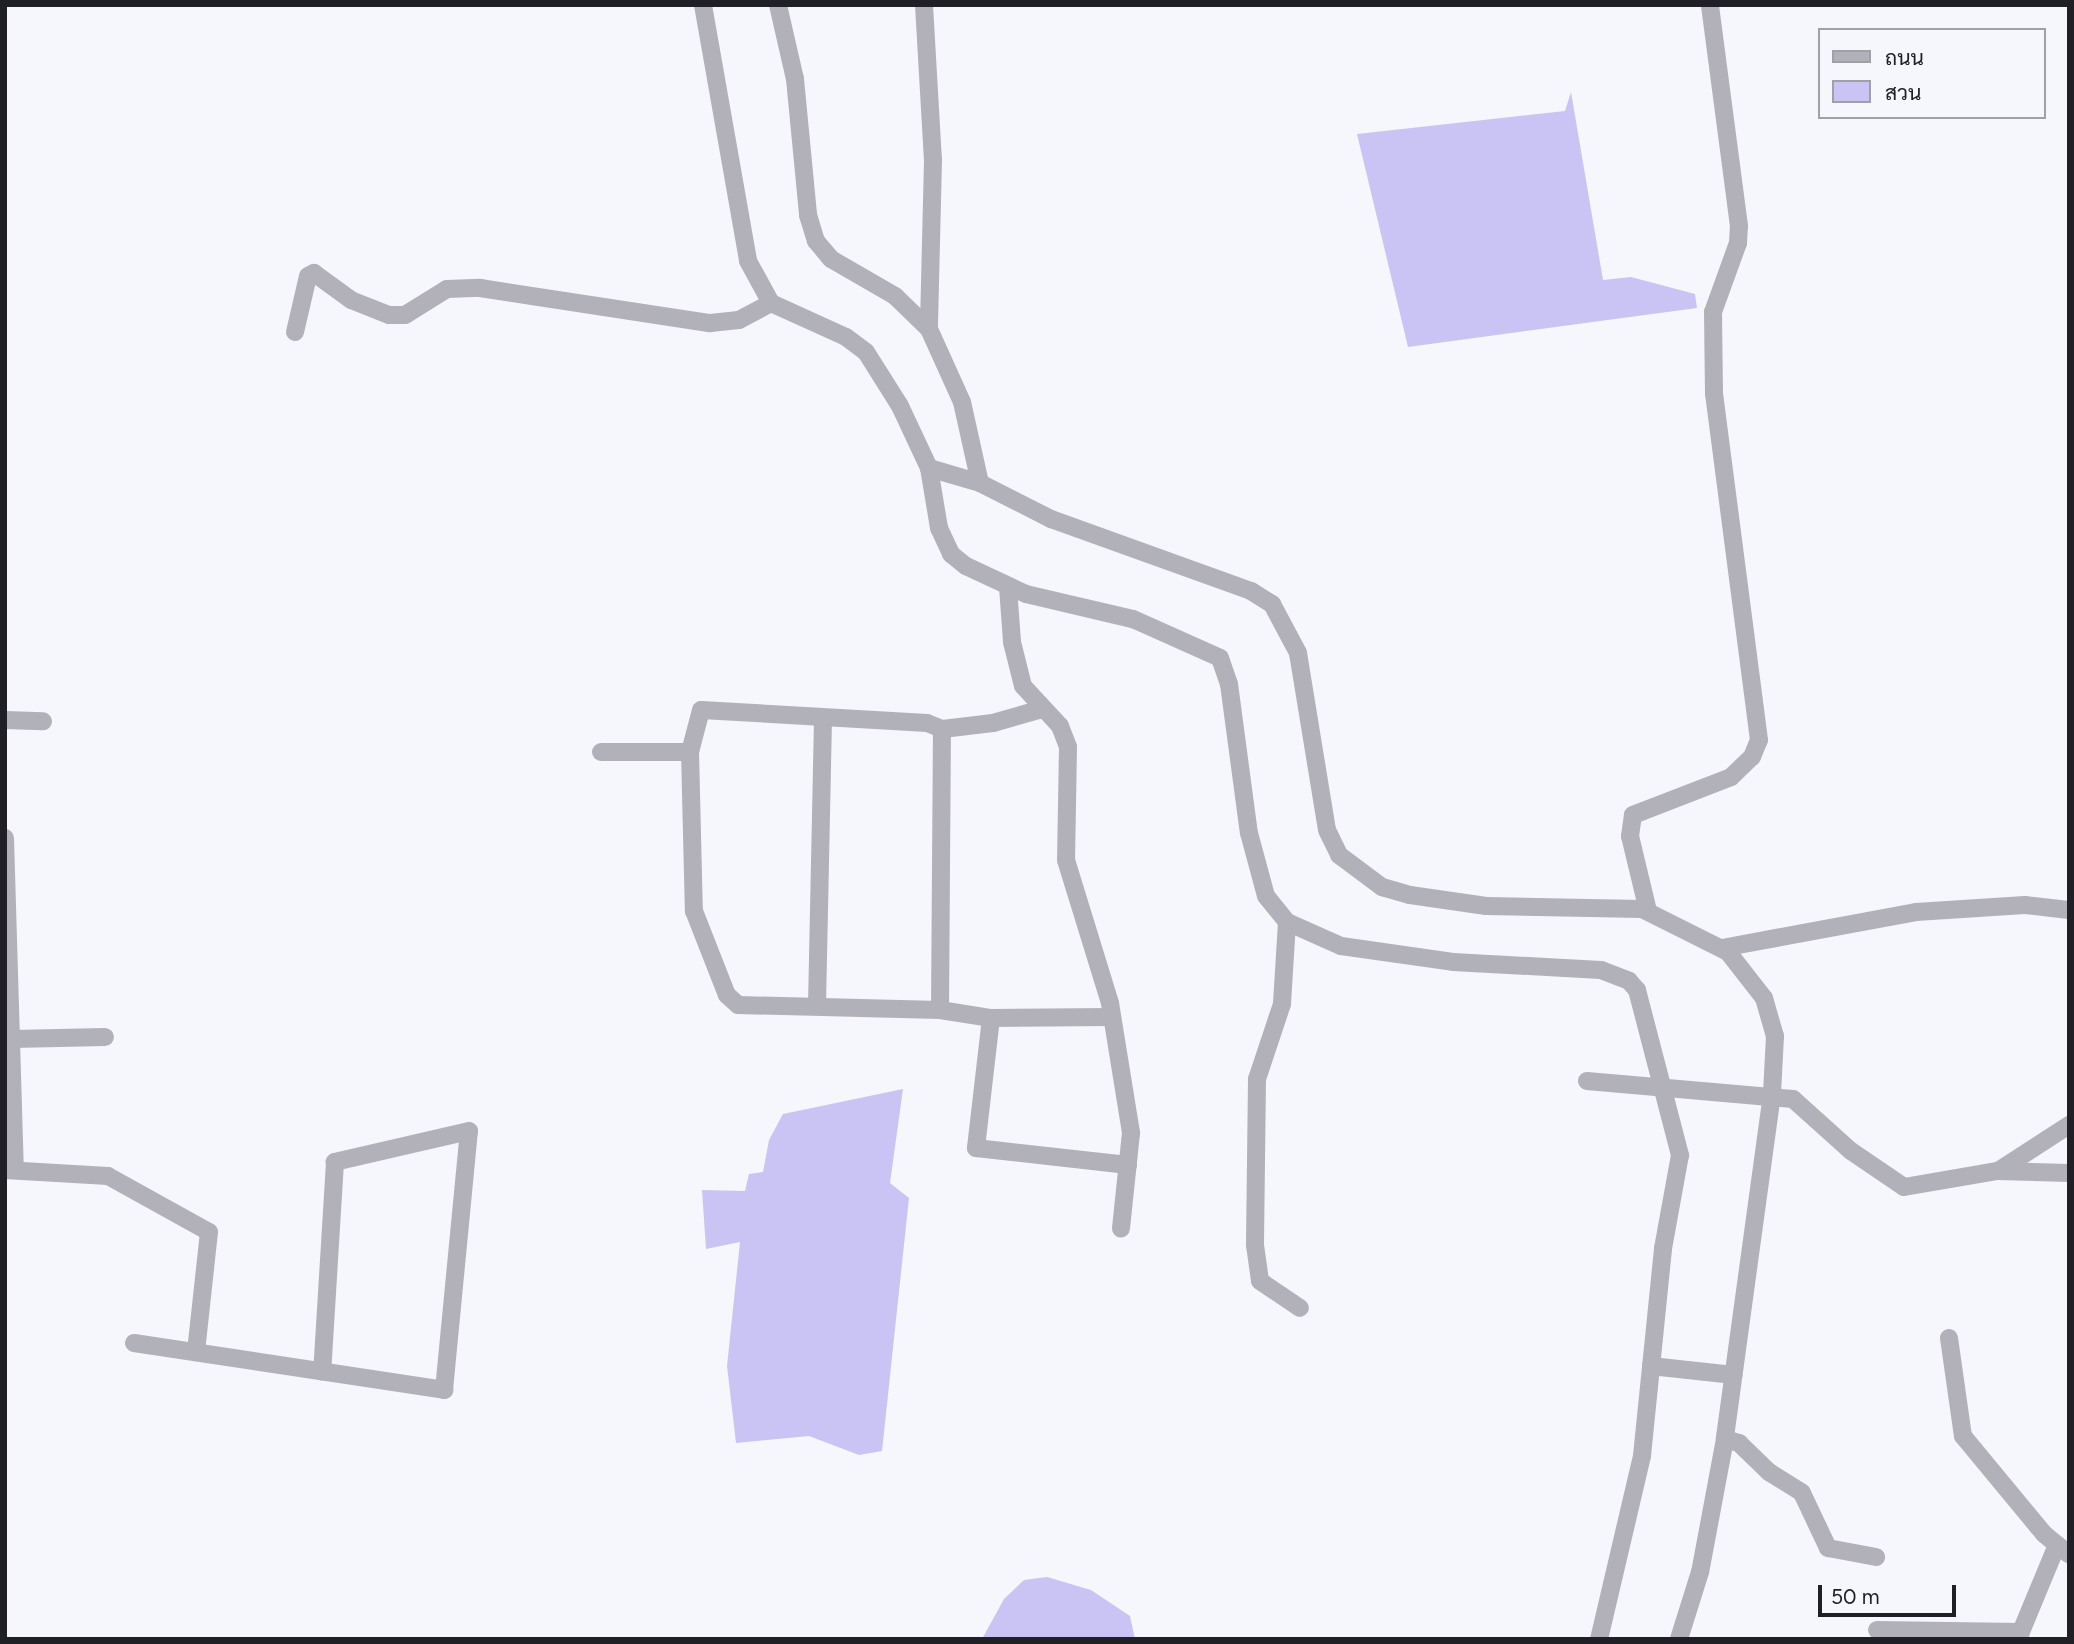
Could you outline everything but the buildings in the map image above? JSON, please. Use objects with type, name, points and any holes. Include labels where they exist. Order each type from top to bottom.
[{"type":"street","points":[[703,5],[748,261],[771,303],[846,337],[866,352],[900,406],[929,468],[939,528],[951,554],[1009,587],[1133,619],[1220,658],[1229,684],[1250,833],[1266,896],[1287,922],[1342,946],[1453,962],[1601,970],[1629,981],[1637,990],[1680,1155],[1662,1249],[1633,1513],[1599,1639]]},
{"type":"street","points":[[778,5],[795,79],[808,215],[816,241],[831,259],[895,296],[929,329],[962,402],[979,483]]},
{"type":"street","points":[[925,5],[933,160],[929,329]]},
{"type":"street","points":[[1648,911],[1630,836],[1633,815],[1658,800],[1731,777],[1752,757],[1759,740],[1714,394],[1713,312],[1738,243],[1739,226],[1710,5]]},
{"type":"street","points":[[295,332],[307,276],[314,273],[351,300],[389,315],[404,315],[447,289],[480,288],[710,323],[739,320],[771,303]]},
{"type":"street","points":[[929,468],[979,483],[1051,519],[1251,591],[1272,604],[1298,653],[1327,830],[1339,855],[1364,876],[1410,895],[1486,906],[1648,911],[1722,948],[1763,998],[1775,1036],[1772,1094],[1725,1439],[1700,1572],[1679,1639]]},
{"type":"street","points":[[1009,587],[1015,658],[1023,686],[1060,726],[1068,747],[1066,860],[1112,1017],[1131,1133],[1121,1228]]},
{"type":"street","points":[[1042,709],[993,723],[942,729],[927,723],[823,721],[701,710],[690,752],[694,911],[727,995],[738,1005],[940,1010],[990,1018],[1112,1017]]},
{"type":"street","points":[[5,720],[43,721]]},
{"type":"street","points":[[817,1006],[823,721]]},
{"type":"street","points":[[940,1010],[942,729]]},
{"type":"street","points":[[601,752],[690,752]]},
{"type":"street","points":[[5,838],[12,1039],[10,1169],[108,1176],[209,1232],[196,1352]]},
{"type":"street","points":[[1722,948],[1916,912],[2025,905],[2069,910]]},
{"type":"street","points":[[1287,922],[1282,1004],[1257,1079],[1255,1245],[1260,1281],[1300,1308]]},
{"type":"street","points":[[990,1018],[976,1148],[1129,1165]]},
{"type":"street","points":[[12,1039],[105,1037]]},
{"type":"street","points":[[1587,1082],[1772,1094],[1793,1099],[1851,1151],[1905,1187],[1998,1171],[2069,1173]]},
{"type":"street","points":[[1998,1171],[2069,1125]]},
{"type":"street","points":[[134,1343],[322,1372],[444,1390],[469,1131],[335,1163],[322,1372]]},
{"type":"street","points":[[1877,1630],[2020,1635],[2063,1549],[1963,1436],[1949,1338]]},
{"type":"street","points":[[1651,1366],[1734,1375]]},
{"type":"street","points":[[1725,1439],[1739,1443],[1802,1493],[1828,1548],[1876,1557]]},
{"type":"green space","points":[[1571,92],[1603,280],[1631,277],[1695,294],[1697,308],[1408,347],[1357,134],[1565,111]]},
{"type":"green space","points":[[903,1089],[890,1183],[909,1198],[882,1451],[859,1455],[809,1436],[736,1443],[727,1366],[740,1242],[706,1249],[702,1190],[745,1191],[749,1174],[763,1172],[769,1140],[783,1114]]},
{"type":"green space","points":[[1047,1577],[1091,1590],[1130,1616],[1135,1639],[982,1639],[1004,1599],[1024,1580]]}]
